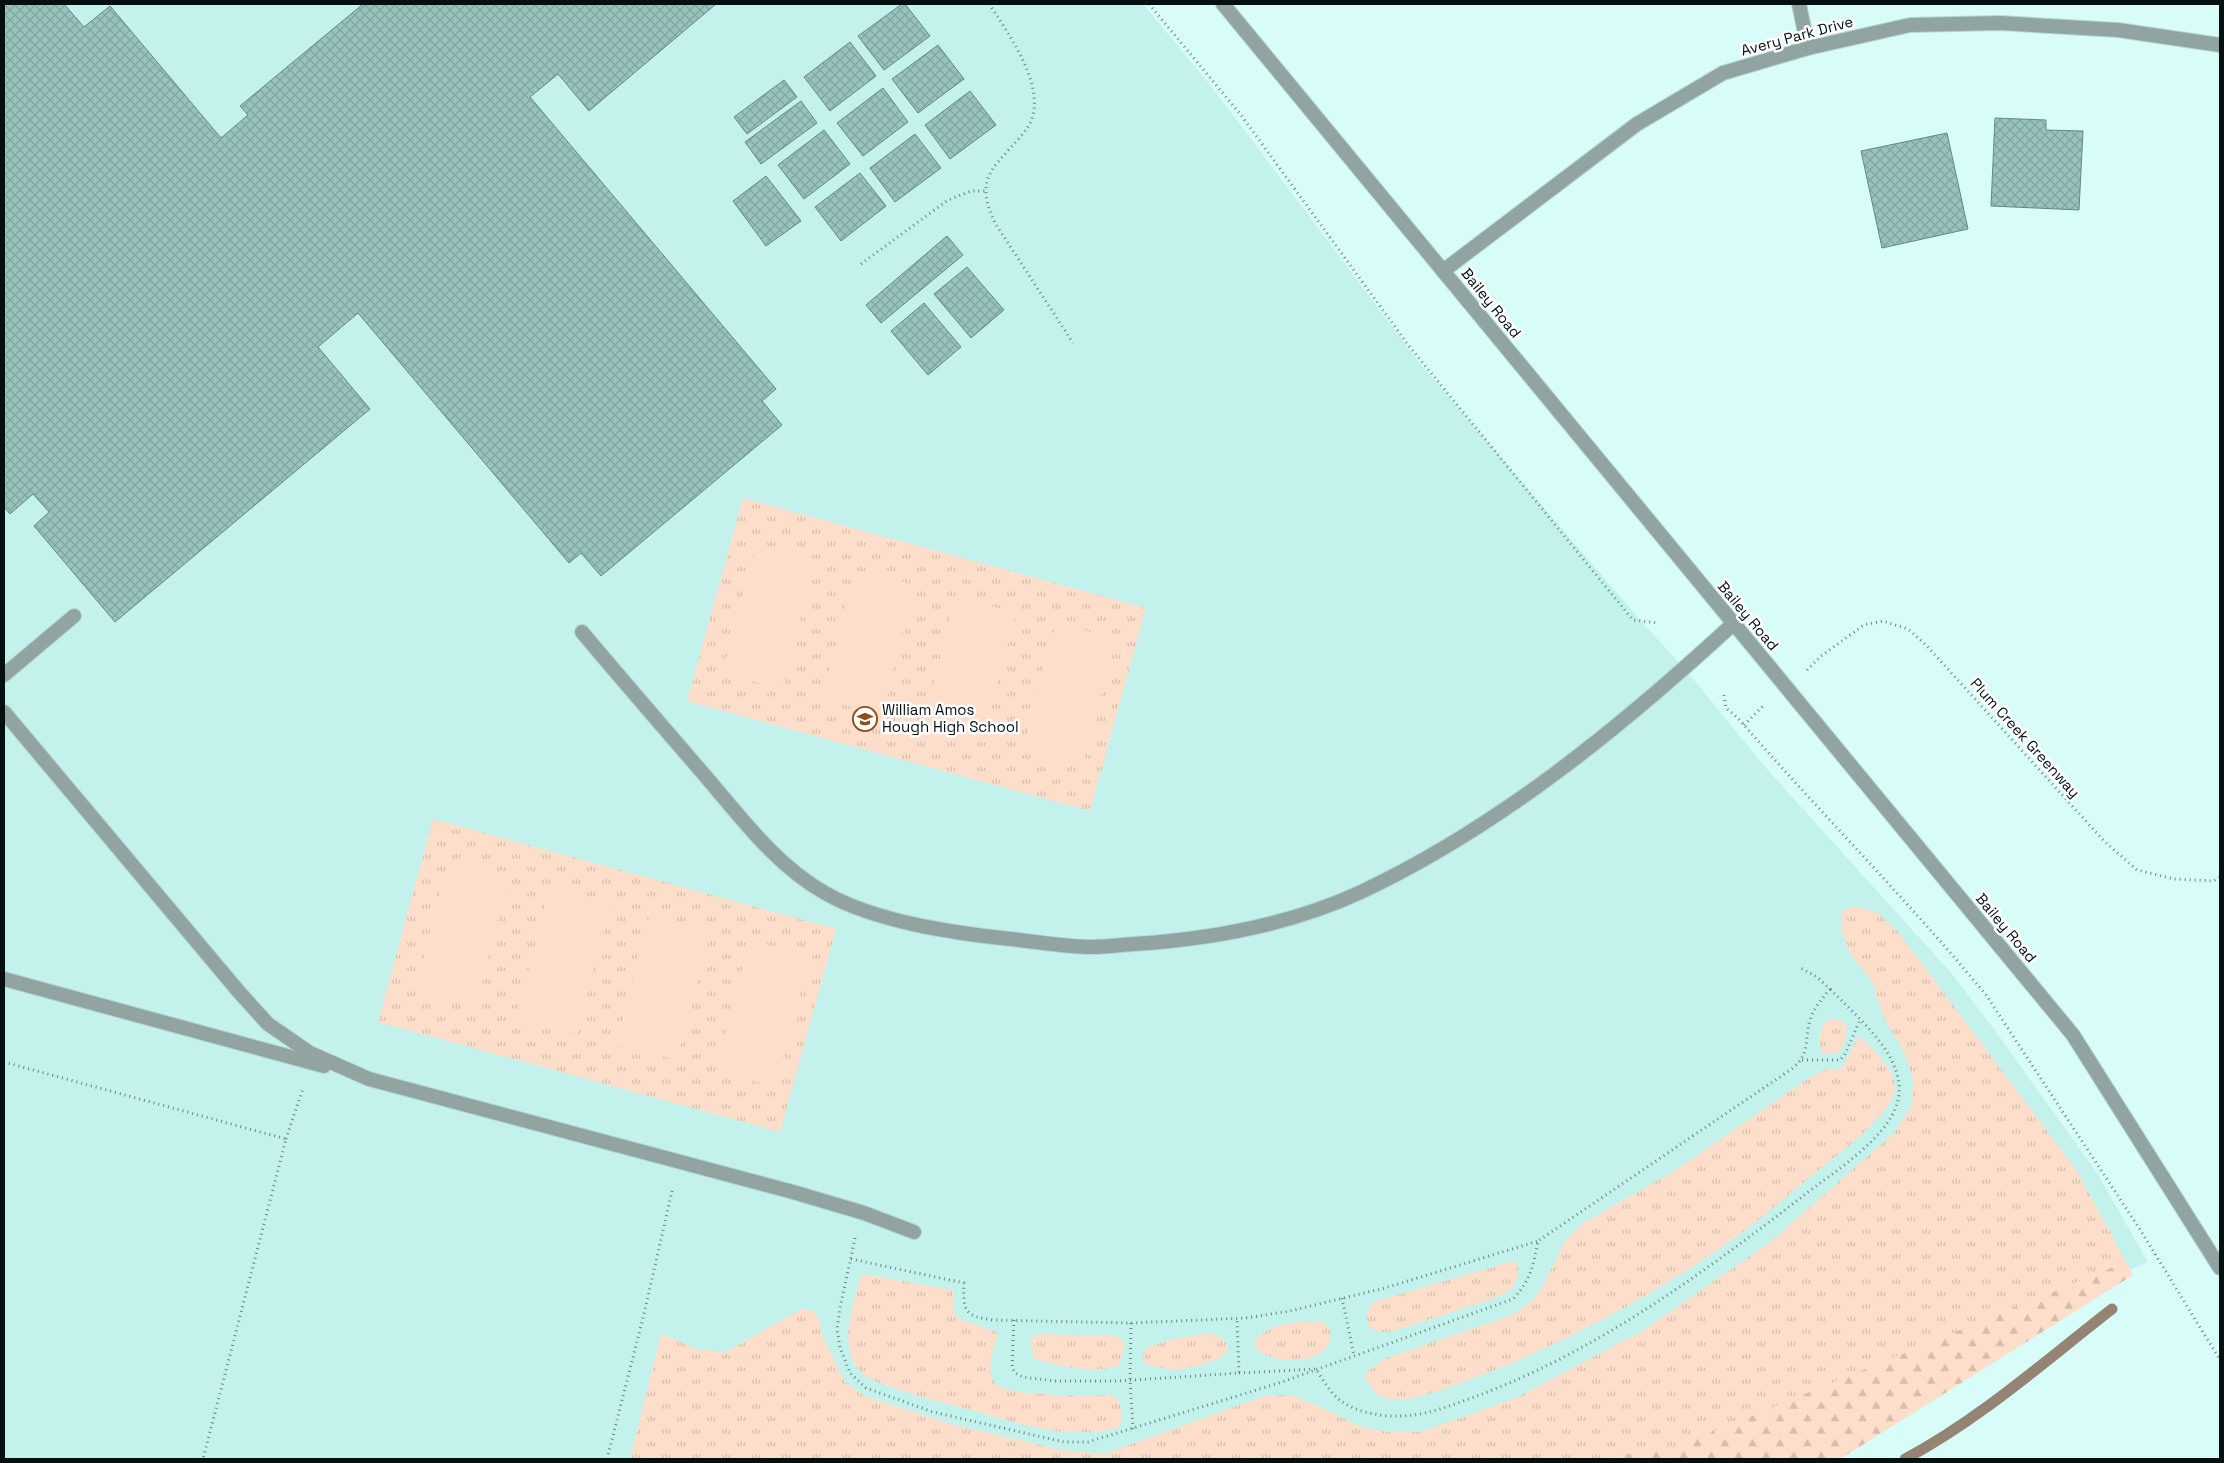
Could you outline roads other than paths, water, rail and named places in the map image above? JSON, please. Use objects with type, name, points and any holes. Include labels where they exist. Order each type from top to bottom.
[{"type":"street","name":"Bailey Road","points":[[1223,4],[2073,1035],[2220,1268]]},
{"type":"street","points":[[1799,4],[1808,48]]},
{"type":"street","name":"Avery Park Drive","points":[[1443,271],[1637,124],[1723,73],[1808,48],[1910,25],[2000,22],[2118,30],[2220,45]]},
{"type":"street","points":[[4,675],[74,616]]},
{"type":"street","points":[[582,632],[757,836],[797,874],[825,893],[860,908],[904,921],[961,934],[1093,947],[1165,942],[1242,930],[1306,913],[1360,892],[1446,846],[1545,782],[1685,668],[1733,624]]},
{"type":"street","points":[[4,712],[268,1024],[310,1053],[368,1078]]},
{"type":"street","points":[[4,980],[864,1213],[914,1232]]},
{"type":"waterway","points":[[1905,1459],[1986,1408],[2112,1309]]},
{"type":"place","name":"William Amos Hough High School","points":[[865,719]]}]
